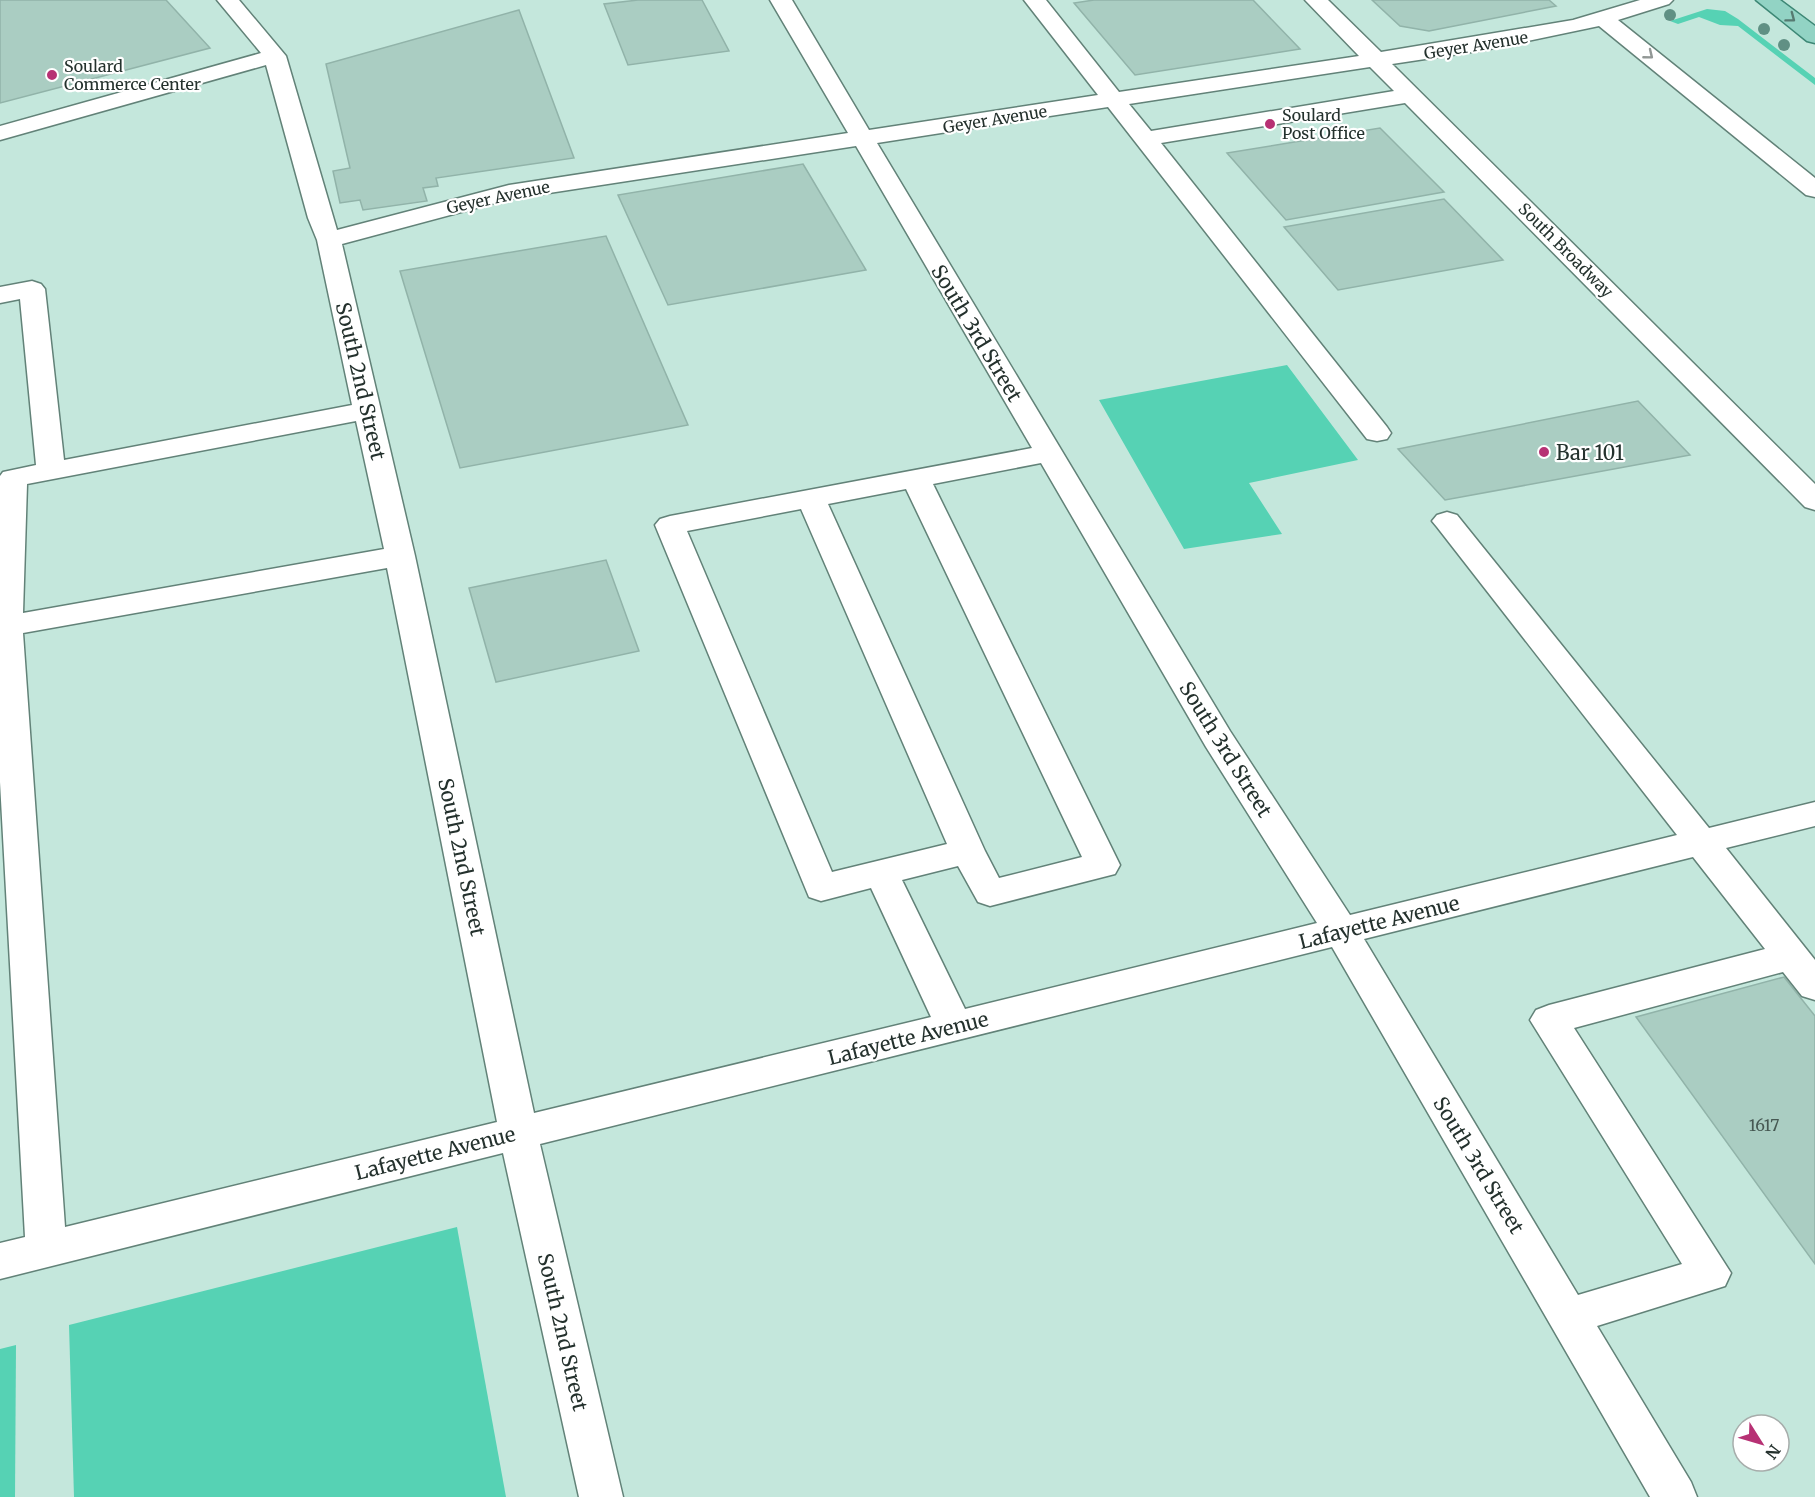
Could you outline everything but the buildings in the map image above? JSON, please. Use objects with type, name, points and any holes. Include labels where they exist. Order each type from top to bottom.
[{"type":"main road","points":[[1767,0],[1815,36]]},
{"type":"street","points":[[0,133],[275,56],[228,0]]},
{"type":"street","name":"South 3rd Street","points":[[781,0],[1218,739],[1341,931],[1675,1497]]},
{"type":"street","points":[[1035,0],[1377,433]]},
{"type":"street","name":"South Broadway","points":[[1316,0],[1815,501]]},
{"type":"street","name":"Geyer Avenue","points":[[325,229],[509,192],[1532,36],[1604,11],[1662,0]]},
{"type":"street","points":[[1604,11],[1815,190]]},
{"type":"street","name":"South 2nd Street","points":[[275,56],[325,229],[368,411],[518,1132],[601,1497]]},
{"type":"street","points":[[1145,139],[1411,95]]},
{"type":"street","points":[[0,295],[32,289],[51,471]]},
{"type":"street","points":[[46,1250],[3,627],[13,478],[368,411]]},
{"type":"street","points":[[968,851],[821,888],[670,525],[1048,453]]},
{"type":"street","points":[[812,498],[968,851],[990,893],[1103,865],[916,479]]},
{"type":"street","points":[[1447,521],[1815,986]]},
{"type":"street","points":[[3,627],[400,556]]},
{"type":"street","name":"Lafayette Avenue","points":[[0,1261],[1815,814]]},
{"type":"street","points":[[881,873],[956,1027]]},
{"type":"street","points":[[1569,1316],[1710,1273],[1549,1020],[1791,956]]},
{"type":"green space","points":[[1707,9],[1725,11],[1738,19],[1815,78],[1815,85],[1738,26],[1720,25],[1699,17],[1678,24],[1670,21]]},
{"type":"green space","points":[[1287,365],[1358,460],[1249,483],[1282,534],[1184,549],[1099,400]]},
{"type":"green space","points":[[457,1227],[506,1497],[74,1497],[69,1325]]},
{"type":"green space","points":[[16,1345],[15,1497],[0,1497],[0,1349]]},
{"type":"place","name":"Soulard Commerce Center","points":[[52,75]]},
{"type":"place","name":"Soulard Post Office","points":[[1270,124]]},
{"type":"place","name":"Bar 101","points":[[1544,452]]}]
